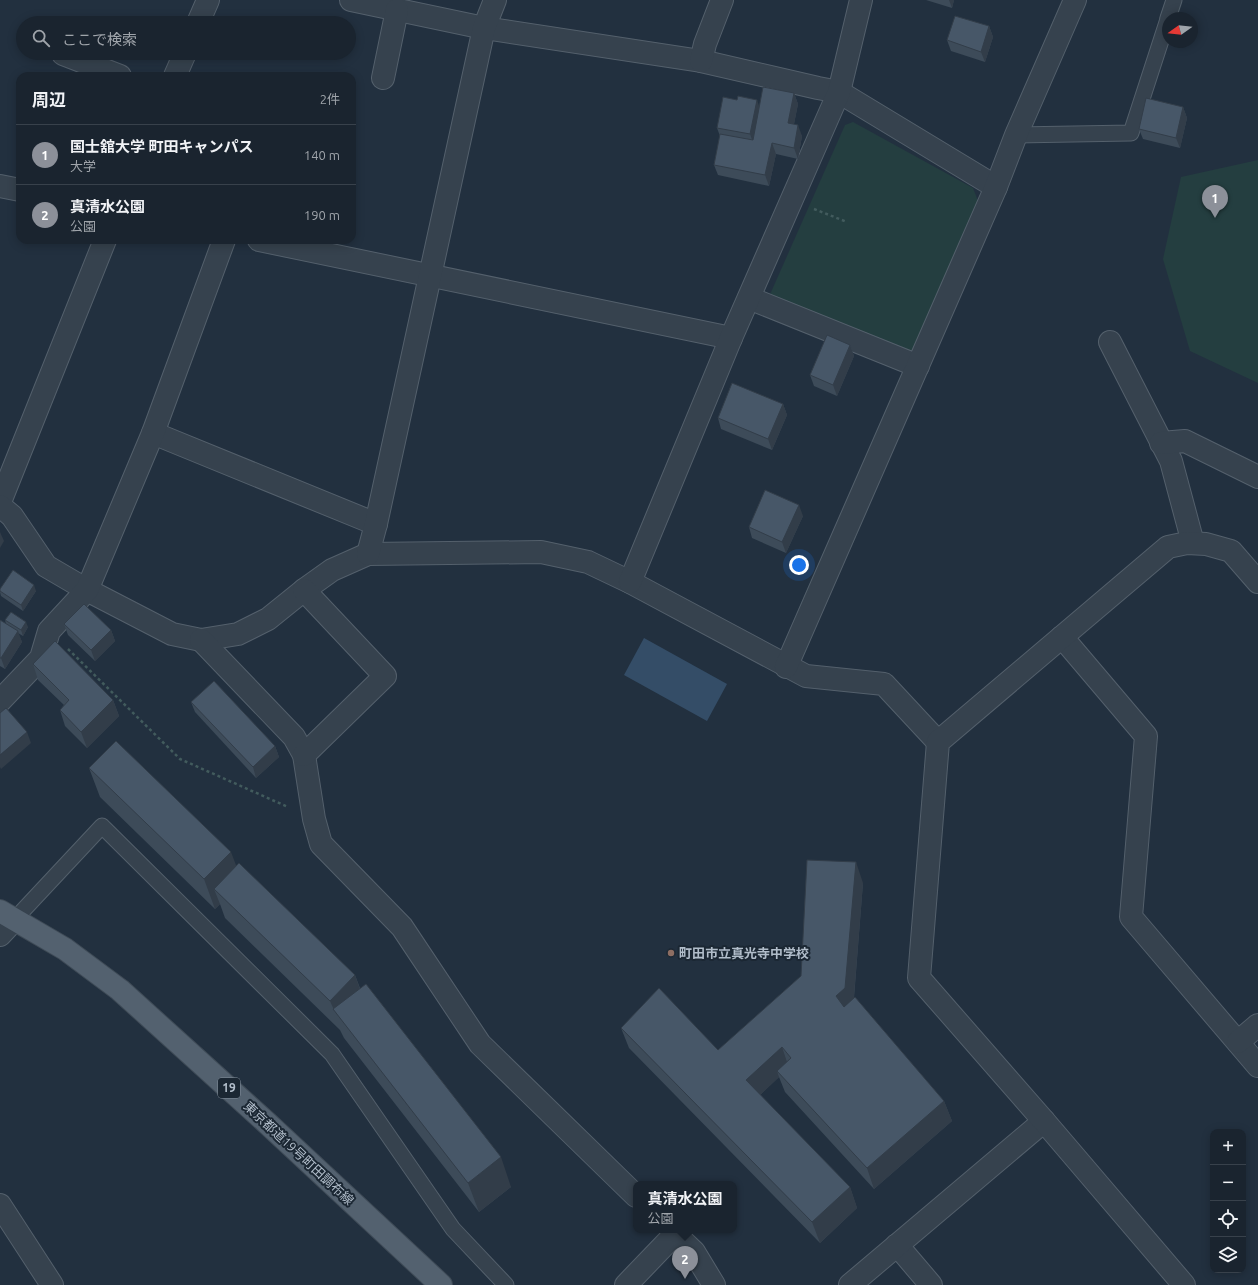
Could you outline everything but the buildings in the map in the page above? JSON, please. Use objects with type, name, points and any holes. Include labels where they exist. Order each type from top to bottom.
[{"type":"main road","name":"東京都道19号町田調布線","points":[[8,915],[66,950],[120,990],[267,1123],[441,1285]]},
{"type":"street","points":[[201,16],[208,0]]},
{"type":"street","points":[[351,0],[484,28],[701,61],[839,92],[996,187]]},
{"type":"street","points":[[368,554],[431,276],[484,28],[495,0]]},
{"type":"street","points":[[701,61],[704,44],[722,0]]},
{"type":"street","points":[[630,582],[731,338],[839,92],[861,0]]},
{"type":"street","points":[[786,666],[996,187],[1016,135],[1075,0]]},
{"type":"street","points":[[383,78],[397,10]]},
{"type":"street","points":[[79,60],[110,72]]},
{"type":"street","points":[[177,72],[182,60]]},
{"type":"street","points":[[0,186],[16,189]]},
{"type":"street","points":[[0,502],[103,244]]},
{"type":"street","points":[[0,701],[41,658],[49,631],[87,590],[153,433],[223,244]]},
{"type":"street","points":[[289,244],[431,276],[731,338]]},
{"type":"street","points":[[749,298],[918,366]]},
{"type":"street","points":[[1110,342],[1171,461],[1193,543]]},
{"type":"street","points":[[153,433],[376,524]]},
{"type":"street","points":[[1161,443],[1185,441],[1258,477]]},
{"type":"street","points":[[0,506],[12,516],[46,566],[87,590],[172,634],[201,640],[238,634],[268,619],[332,570],[368,554],[541,552],[588,562],[630,582],[806,676],[884,684],[938,742]]},
{"type":"street","points":[[1184,1285],[919,978],[938,742],[1168,547],[1187,542],[1206,544],[1231,551],[1258,582]]},
{"type":"street","points":[[304,590],[385,676],[304,755]]},
{"type":"street","points":[[1062,637],[1146,736],[1131,917],[1258,1066]]},
{"type":"street","points":[[201,640],[294,737],[304,755],[314,819],[321,844],[402,927],[480,1044],[633,1193]]},
{"type":"street","points":[[0,935],[8,915]]},
{"type":"street","points":[[1238,1042],[1258,1025]]},
{"type":"street","points":[[850,1285],[1044,1121]]},
{"type":"street","points":[[0,1205],[52,1285]]},
{"type":"street","points":[[626,1285],[672,1233]]},
{"type":"street","points":[[674,1233],[694,1252],[714,1285]]},
{"type":"street","points":[[897,1245],[931,1285]]},
{"type":"lane","points":[[1170,12],[1174,0]]},
{"type":"lane","points":[[1016,135],[1131,133],[1162,37]]},
{"type":"lane","points":[[8,915],[102,826],[332,1054],[453,1229],[506,1285]]},
{"type":"path","points":[[791,201],[847,222]]},
{"type":"path","points":[[49,631],[180,759],[314,819]]},
{"type":"green space","points":[[853,122],[973,188],[978,201],[912,357],[768,299],[845,125]]},
{"type":"green space","points":[[1258,160],[1258,383],[1190,351],[1163,259],[1181,177]]},
{"type":"water","points":[[644,638],[727,684],[707,721],[624,675]]},
{"type":"place","name":"国士舘大学 町田キャンパス","points":[[1215,218]]},
{"type":"place","name":"町田市立真光寺中学校","points":[[671,953]]},
{"type":"place","name":"真清水公園","points":[[685,1279]]}]
